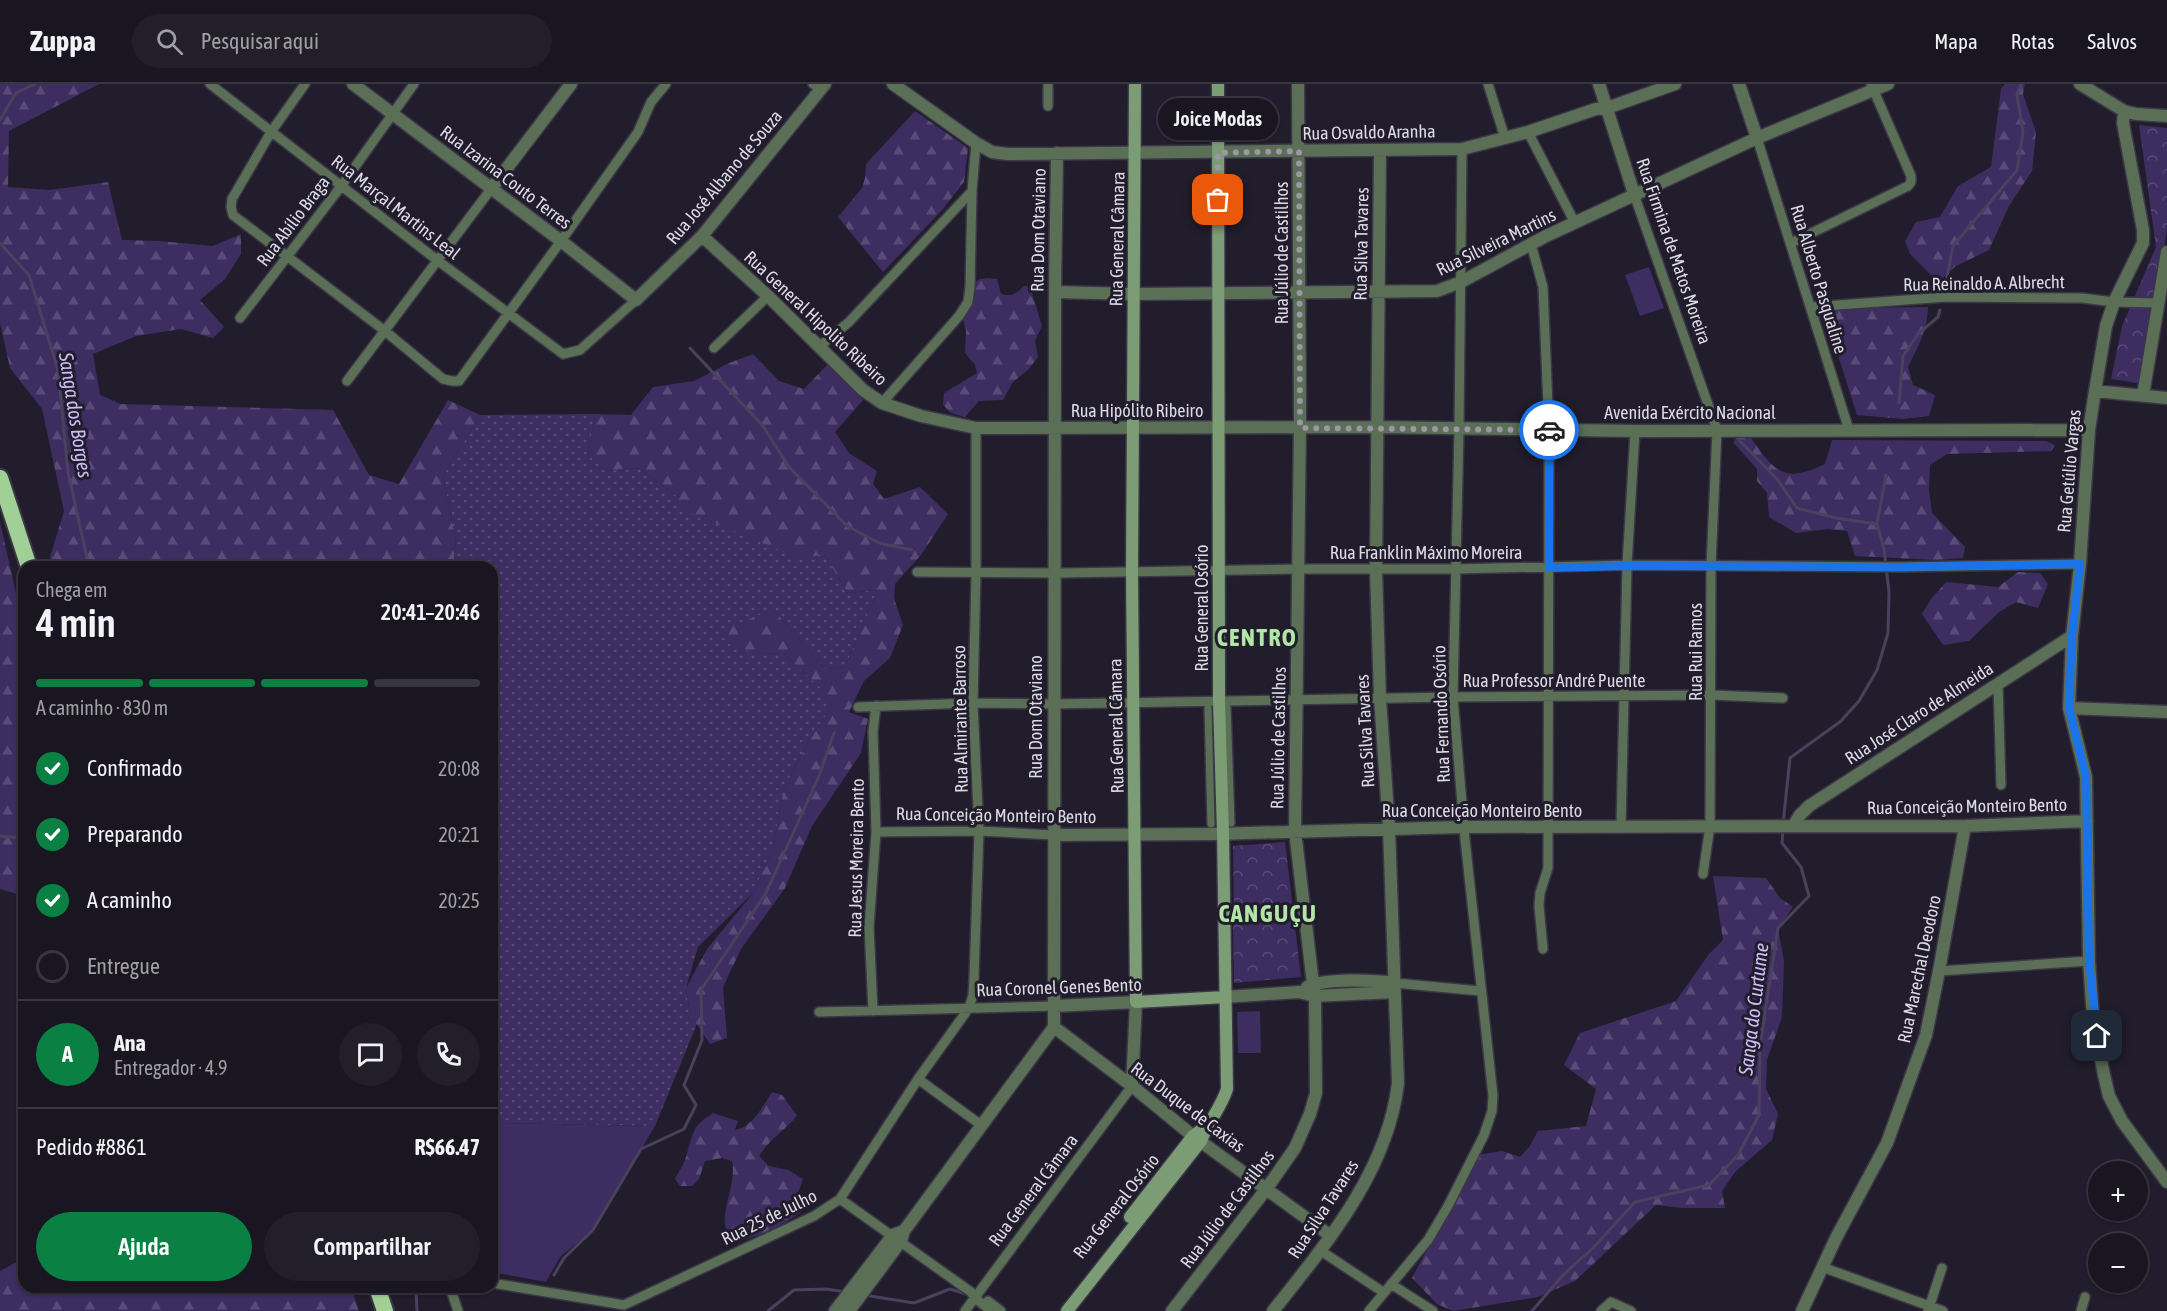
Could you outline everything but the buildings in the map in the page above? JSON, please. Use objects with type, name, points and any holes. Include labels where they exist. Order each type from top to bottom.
[{"type":"highway","points":[[0,478],[27,561]]},
{"type":"highway","points":[[379,1293],[385,1311]]},
{"type":"main road","name":"Rua General Câmara","points":[[1135,84],[1132,572],[1136,1002]]},
{"type":"main road","name":"Rua General Osório","points":[[1067,1311],[1206,1126],[1224,1100],[1227,1089],[1223,833],[1218,705],[1220,427],[1218,84]]},
{"type":"main road","name":"Rua Coronel Genes Bento","points":[[1136,1002],[1225,997]]},
{"type":"main road","name":"Rua General Osório","points":[[1058,1311],[1197,1138]]},
{"type":"street","name":"Rua Marçal Martins Leal","points":[[210,84],[437,260],[563,354]]},
{"type":"street","points":[[305,84],[271,132],[232,199],[233,215],[385,331],[443,379],[452,381],[459,381],[561,241],[638,132],[651,102],[666,84]]},
{"type":"street","name":"Rua Izarina Couto Terres","points":[[353,84],[636,300]]},
{"type":"street","name":"Rua Abílio Braga","points":[[240,318],[342,185],[414,84]]},
{"type":"street","points":[[347,381],[571,84]]},
{"type":"street","points":[[882,403],[959,316],[968,302],[976,143],[893,84]]},
{"type":"street","points":[[1048,84],[1048,106]]},
{"type":"street","name":"Rua Júlio de Castilhos","points":[[1172,1311],[1295,1148],[1314,1104],[1316,1082],[1314,990],[1295,831],[1300,428],[1298,84]]},
{"type":"street","points":[[1488,84],[1505,138]]},
{"type":"street","name":"Rua Firmina de Matos Moreira","points":[[1599,84],[1602,106],[1718,430]]},
{"type":"street","name":"Rua Osvaldo Aranha","points":[[1602,106],[1654,84]]},
{"type":"street","name":"Rua Osvaldo Aranha","points":[[976,143],[992,152],[1008,154],[1462,149],[1528,132],[1675,84]]},
{"type":"street","points":[[1739,84],[1757,138]]},
{"type":"street","name":"Rua Silveira Martins","points":[[1055,292],[1134,294],[1437,291],[1461,282],[1531,244],[1757,138],[1871,87],[1888,84]]},
{"type":"street","points":[[2080,84],[2124,111],[2167,116]]},
{"type":"street","name":"Rua José Albano de Souza","points":[[563,354],[580,350],[702,236],[751,178],[819,86]]},
{"type":"street","points":[[1791,243],[1908,186],[1911,182],[1911,176],[1871,87]]},
{"type":"street","name":"Rua Getúlio Vargas","points":[[2124,111],[2123,123],[2143,230],[2143,243],[2114,302],[2106,326],[2095,391],[2089,430],[2080,564],[2072,636],[2069,708],[2086,777],[2089,960],[2093,1017],[2109,1096],[2122,1121],[2167,1182]]},
{"type":"street","points":[[1528,132],[1575,223]]},
{"type":"street","name":"Rua Alberto Pasqualine","points":[[1757,138],[1849,430]]},
{"type":"street","name":"Rua Fernando Osório","points":[[1369,1311],[1428,1240],[1484,1135],[1492,1111],[1493,1096],[1463,827],[1453,697],[1462,149]]},
{"type":"street","name":"Rua Silva Tavares","points":[[1273,1311],[1321,1251],[1369,1174],[1380,1152],[1396,1103],[1398,1083],[1389,828],[1380,699],[1376,570],[1380,150]]},
{"type":"street","name":"Rua Dom Otaviano","points":[[1054,1027],[1053,705],[1057,153]]},
{"type":"street","points":[[820,346],[849,322],[972,191]]},
{"type":"street","name":"Rua General Hipolito Ribeiro","points":[[702,236],[768,296],[863,390],[882,403],[921,416],[976,428],[1055,428]]},
{"type":"street","points":[[1531,244],[1543,287],[1549,430],[1548,868],[1540,893],[1539,906],[1543,949]]},
{"type":"street","points":[[2143,395],[2167,252]]},
{"type":"street","points":[[714,348],[768,296]]},
{"type":"street","name":"Rua Reinaldo A. Albrecht","points":[[1811,307],[1946,297],[2082,298],[2114,302],[2158,303]]},
{"type":"street","points":[[2095,391],[2167,398]]},
{"type":"street","name":"Avenida Exército Nacional","points":[[1220,427],[1635,431],[2089,430]]},
{"type":"street","name":"Rua Hipólito Ribeiro","points":[[1055,428],[1220,427]]},
{"type":"street","name":"Rua Almirante Barroso","points":[[969,1008],[973,995],[979,831],[973,703],[976,428]]},
{"type":"street","name":"Rua Rui Ramos","points":[[1703,874],[1710,826],[1712,566],[1718,430]]},
{"type":"street","points":[[1621,827],[1627,566],[1635,431]]},
{"type":"street","name":"Rua Franklin Máximo Moreira","points":[[917,572],[1054,573],[1627,566],[1899,567],[2080,564]]},
{"type":"street","name":"Rua José Claro de Almeida","points":[[1791,826],[1809,806],[2072,636]]},
{"type":"street","points":[[1998,683],[2001,784]]},
{"type":"street","name":"Rua Professor André Puente","points":[[858,707],[973,703],[1053,705],[1134,702],[1218,705],[1296,700],[1623,695],[1783,698]]},
{"type":"street","points":[[1218,705],[1231,823]]},
{"type":"street","points":[[1211,824],[1218,705]]},
{"type":"street","name":"Rua Jesus Moreira Bento","points":[[873,1011],[869,927],[876,832],[873,731],[876,706]]},
{"type":"street","points":[[2069,708],[2167,712]]},
{"type":"street","name":"Rua Conceição Monteiro Bento","points":[[876,832],[979,831],[1053,835],[1463,827],[1965,826],[2087,821]]},
{"type":"street","name":"Rua Marechal Deodoro","points":[[1802,1311],[1836,1238],[1887,1143],[1926,1035],[1965,826]]},
{"type":"street","points":[[1939,971],[2089,960]]},
{"type":"street","points":[[1351,981],[1351,994]]},
{"type":"street","name":"Rua Coronel Genes Bento","points":[[1225,997],[1299,992],[1351,981],[1395,987]]},
{"type":"street","name":"Rua Coronel Genes Bento","points":[[1314,990],[1351,994],[1409,986],[1480,991]]},
{"type":"street","name":"Rua Coronel Genes Bento","points":[[819,1012],[1136,1002]]},
{"type":"street","name":"Rua General Câmara","points":[[965,1311],[975,1294],[1132,1086],[1136,1002]]},
{"type":"street","name":"Rua 25 de Julho","points":[[498,1284],[628,1308],[814,1216],[840,1198],[918,1079],[969,1008]]},
{"type":"street","points":[[835,1311],[862,1284],[1054,1027]]},
{"type":"street","name":"Rua Duque de Caxias","points":[[1054,1027],[1197,1138],[1331,1236]]},
{"type":"street","points":[[918,1079],[981,1125]]},
{"type":"street","points":[[840,1198],[899,1236],[1001,1311]]},
{"type":"street","points":[[1321,1251],[1383,1292]]},
{"type":"street","points":[[1822,1267],[1929,1309],[1943,1311]]},
{"type":"street","points":[[1929,1309],[1942,1268]]},
{"type":"street","points":[[849,1311],[862,1284]]},
{"type":"street","points":[[1391,1284],[1432,1311]]},
{"type":"street","points":[[452,1293],[458,1311]]},
{"type":"street","points":[[975,1294],[991,1311]]},
{"type":"street","points":[[2081,1311],[2085,1297]]},
{"type":"street","points":[[1604,1308],[1611,1302],[1631,1311]]},
{"type":"green space","points":[[0,84],[99,84],[9,131],[8,187],[50,190],[108,182],[122,240],[213,246],[241,234],[241,254],[225,279],[200,300],[224,327],[213,338],[181,329],[136,336],[93,354],[100,395],[121,404],[333,410],[369,475],[399,484],[448,400],[480,415],[443,476],[456,541],[454,561],[51,561],[50,557],[64,511],[42,409],[10,368],[0,323]]},
{"type":"green space","points":[[2005,84],[2025,84],[2023,94],[2036,132],[2032,171],[2009,206],[1989,250],[1956,266],[1938,282],[1910,254],[1905,241],[1916,222],[1940,217],[1958,186],[1991,167],[2001,89]]},
{"type":"green space","points":[[915,111],[968,148],[964,182],[943,209],[883,272],[838,217],[862,188],[866,164]]},
{"type":"green space","points":[[2139,125],[2167,128],[2167,229],[2143,384],[2111,379],[2122,326],[2156,247]]},
{"type":"green space","points":[[1649,267],[1664,308],[1640,316],[1625,275]]},
{"type":"green space","points":[[980,279],[997,279],[1001,294],[1014,294],[1024,286],[1028,286],[1031,290],[1042,326],[1035,341],[1038,357],[1028,370],[1013,382],[1003,400],[979,401],[965,417],[951,413],[943,405],[944,393],[977,373],[975,365],[965,353],[966,330],[962,316],[972,285]]},
{"type":"green space","points":[[1928,307],[1928,315],[1919,345],[1908,367],[1913,385],[1935,395],[1929,416],[1903,419],[1857,415],[1823,308]]},
{"type":"green space","points":[[753,354],[779,381],[804,389],[829,363],[863,400],[835,432],[849,453],[877,471],[873,484],[884,499],[920,487],[948,514],[921,555],[895,584],[894,598],[903,625],[890,658],[864,681],[849,712],[868,719],[861,753],[812,826],[785,888],[741,949],[723,987],[727,1038],[710,1044],[690,1014],[686,988],[707,949],[754,892],[773,848],[784,788],[811,737],[832,707],[822,689],[783,653],[763,654],[732,649],[725,629],[773,609],[825,669],[845,667],[878,590],[848,593],[824,554],[800,559],[684,510],[678,497],[638,468],[606,471],[588,455],[595,414],[631,415],[653,387],[694,381],[729,363]]},
{"type":"green space","points":[[595,414],[588,455],[606,471],[638,468],[678,497],[824,554],[848,593],[878,590],[845,667],[825,669],[773,609],[763,654],[783,653],[822,689],[832,707],[811,737],[784,788],[773,848],[754,892],[698,947],[686,988],[690,1014],[697,1024],[655,1126],[498,1123],[498,561],[454,561],[456,541],[443,476],[480,415]]},
{"type":"green space","points":[[1737,438],[1751,438],[1774,466],[1790,474],[1811,470],[1825,464],[1832,440],[2046,441],[2055,445],[2051,451],[1947,454],[1930,465],[1929,490],[1932,513],[1965,547],[1963,558],[1937,560],[1855,556],[1847,531],[1827,529],[1796,533],[1769,517],[1767,493],[1757,481],[1757,469],[1733,442]]},
{"type":"green space","points":[[0,522],[18,602],[18,894],[0,889]]},
{"type":"green space","points":[[2018,572],[2040,573],[2048,584],[2038,608],[2016,602],[1999,612],[1969,641],[1943,645],[1922,614],[1946,582],[1998,587]]},
{"type":"green space","points":[[1285,842],[1301,977],[1234,983],[1233,921],[1238,921],[1234,920],[1234,916],[1238,915],[1234,915],[1233,846]]},
{"type":"green space","points":[[1713,876],[1766,878],[1780,898],[1793,907],[1778,928],[1784,961],[1782,1017],[1767,1060],[1766,1089],[1778,1114],[1772,1140],[1736,1171],[1722,1191],[1725,1208],[1683,1208],[1656,1205],[1575,1281],[1538,1297],[1453,1311],[1437,1304],[1412,1278],[1477,1155],[1502,1151],[1520,1157],[1530,1146],[1538,1131],[1586,1126],[1596,1089],[1564,1065],[1580,1033],[1676,1001],[1709,954],[1723,940]]},
{"type":"green space","points":[[1260,1011],[1261,1053],[1238,1053],[1237,1012]]},
{"type":"green space","points":[[772,1092],[782,1095],[797,1116],[759,1156],[769,1166],[788,1170],[803,1179],[797,1196],[808,1207],[772,1229],[733,1242],[725,1221],[732,1179],[732,1161],[722,1158],[705,1161],[699,1179],[692,1186],[680,1186],[675,1179],[700,1122],[713,1113],[738,1121],[735,1130],[742,1128],[757,1115]]},
{"type":"green space","points":[[498,1123],[655,1126],[593,1230],[560,1257],[546,1282],[498,1273]]},
{"type":"green space","points":[[18,1261],[18,1293],[353,1293],[359,1311],[0,1311],[0,1271]]},
{"type":"waterway","points":[[0,120],[16,93],[35,84]]},
{"type":"waterway","name":"Sanga do Curtume","points":[[1945,287],[1953,246],[2017,170],[2023,132],[2017,95],[2021,84]]},
{"type":"waterway","name":"Sanga dos Borges","points":[[0,243],[29,275],[58,370],[68,472],[88,561]]},
{"type":"waterway","name":"Sanga do Curtume","points":[[1899,403],[1903,356],[1918,334],[1938,317],[1940,310]]},
{"type":"waterway","points":[[690,348],[763,426],[789,467],[847,526],[879,543],[912,550]]},
{"type":"waterway","points":[[1740,441],[1777,479],[1797,508],[1836,518],[1877,524]]},
{"type":"waterway","name":"Sanga do Curtume","points":[[1783,824],[1790,758],[1841,721],[1859,701],[1877,670],[1888,633],[1889,592],[1884,549],[1877,524],[1886,475]]},
{"type":"waterway","points":[[554,1275],[564,1258],[593,1230],[641,1149],[684,1129],[696,1105],[684,1085],[702,1040],[701,990],[766,893],[819,776],[834,733]]},
{"type":"waterway","name":"Sanga do Curtume","points":[[1532,1311],[1563,1275],[1595,1246],[1635,1202],[1709,1185],[1738,1155],[1759,1115],[1760,1046],[1778,928],[1809,896],[1801,867],[1782,843],[1783,830]]},
{"type":"waterway","points":[[0,836],[18,838]]},
{"type":"waterway","points":[[768,1311],[794,1290],[826,1289],[846,1292]]},
{"type":"waterway","points":[[864,1295],[914,1303],[950,1289],[966,1294]]},
{"type":"waterway","name":"Sanga dos Borges","points":[[416,1293],[417,1311]]},
{"type":"way so far","points":[[1218,200],[1218,153],[1299,151],[1300,428],[1549,430]]},
{"type":"place","name":"Joice Modas","points":[[1218,200]]},
{"type":"district","name":"CENTRO","points":[[1257,637]]},
{"type":"district","name":"CANGUÇU","points":[[1268,913]]},
{"type":"route","points":[[1549,430],[1549,568],[2080,564],[2072,636],[2069,708],[2086,777],[2089,960],[2093,1017],[2097,1036]]}]
